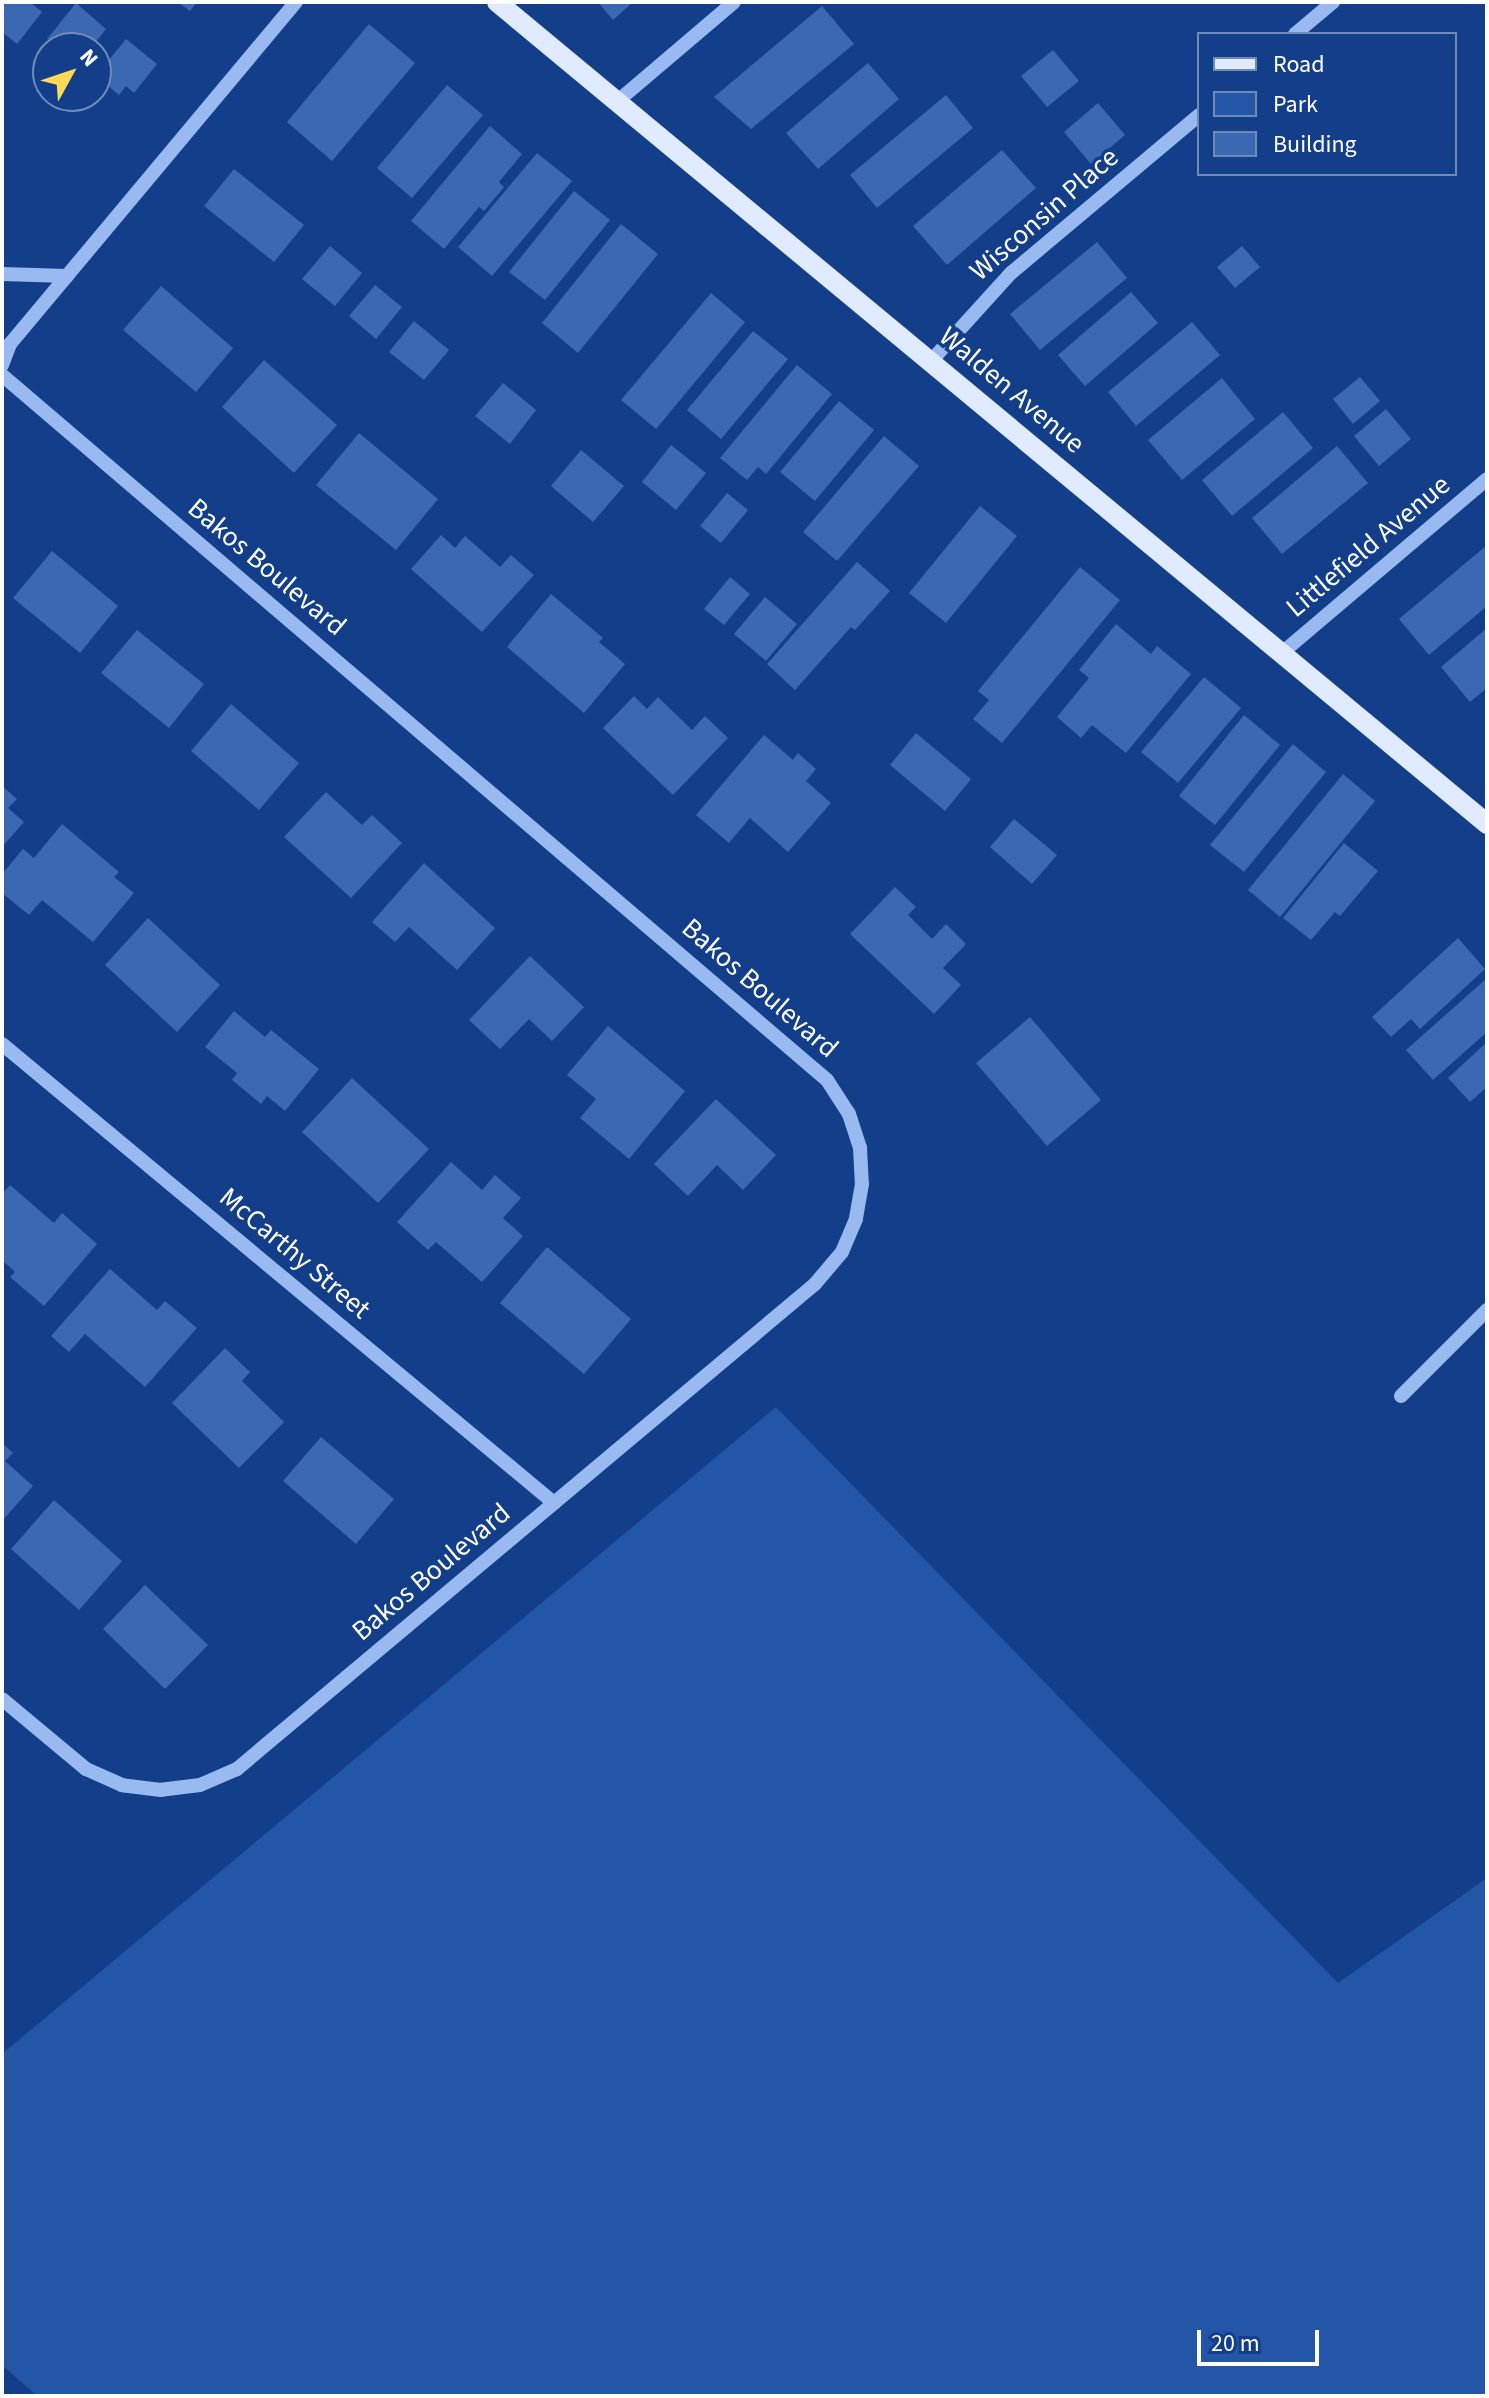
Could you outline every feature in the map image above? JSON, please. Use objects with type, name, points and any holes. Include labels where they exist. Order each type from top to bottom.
[{"type":"main road","name":"Walden Avenue","points":[[497,2],[619,100],[1487,824]]},
{"type":"street","points":[[2,365],[10,344],[296,2]]},
{"type":"street","points":[[619,100],[734,2]]},
{"type":"street","points":[[1297,32],[1333,2]]},
{"type":"street","name":"Wisconsin Place","points":[[932,360],[1011,273],[1197,117]]},
{"type":"street","points":[[2,274],[67,276]]},
{"type":"street","name":"Bakos Boulevard","points":[[2,375],[827,1080],[849,1114],[860,1148],[862,1184],[856,1219],[842,1252],[815,1284],[237,1769],[200,1785],[161,1790],[122,1785],[86,1769],[2,1699]]},
{"type":"street","name":"Littlefield Avenue","points":[[1283,652],[1487,479]]},
{"type":"street","name":"McCarthy Street","points":[[2,1044],[554,1503]]},
{"type":"street","points":[[1401,1396],[1487,1310]]},
{"type":"green space","points":[[776,1407],[1338,1983],[1487,1878],[1487,2396],[37,2396],[2,2365],[2,2054]]},
{"type":"building","points":[[2,2],[30,2],[42,12],[17,44],[2,32]]},
{"type":"building","points":[[178,2],[197,2],[190,11]]},
{"type":"building","points":[[598,2],[633,2],[613,20]]},
{"type":"building","points":[[76,3],[106,29],[104,32],[53,32]]},
{"type":"building","points":[[822,6],[854,44],[751,129],[714,97]]},
{"type":"building","points":[[369,24],[415,63],[332,161],[287,122]]},
{"type":"building","points":[[126,39],[157,64],[134,93],[126,86],[119,95],[112,89],[112,56]]},
{"type":"building","points":[[1053,50],[1079,81],[1047,107],[1021,76]]},
{"type":"building","points":[[868,63],[899,99],[818,169],[786,133]]},
{"type":"building","points":[[447,85],[483,115],[412,198],[377,168]]},
{"type":"building","points":[[946,95],[973,128],[877,208],[850,175]]},
{"type":"building","points":[[1098,103],[1125,135],[1091,164],[1064,132]]},
{"type":"building","points":[[490,126],[522,154],[499,182],[504,187],[484,211],[479,207],[444,249],[411,221]]},
{"type":"building","points":[[1002,150],[1036,188],[947,265],[913,226]]},
{"type":"building","points":[[537,153],[572,181],[492,276],[458,247]]},
{"type":"building","points":[[234,169],[304,225],[274,262],[204,206]]},
{"type":"building","points":[[574,191],[610,220],[545,300],[509,272]]},
{"type":"building","points":[[621,224],[658,254],[578,353],[542,323]]},
{"type":"building","points":[[1097,242],[1127,278],[1040,350],[1010,314]]},
{"type":"building","points":[[330,246],[362,273],[335,306],[302,279]]},
{"type":"building","points":[[1242,246],[1260,267],[1235,288],[1217,267]]},
{"type":"building","points":[[375,285],[402,307],[376,339],[349,316]]},
{"type":"building","points":[[161,286],[233,348],[196,392],[123,330]]},
{"type":"building","points":[[1131,292],[1158,323],[1085,386],[1058,355]]},
{"type":"building","points":[[711,293],[745,322],[656,429],[621,400]]},
{"type":"building","points":[[414,321],[449,350],[424,380],[389,352]]},
{"type":"building","points":[[1192,322],[1220,355],[1136,426],[1108,392]]},
{"type":"building","points":[[753,331],[788,359],[721,439],[687,410]]},
{"type":"building","points":[[264,360],[337,425],[294,473],[222,407]]},
{"type":"building","points":[[797,365],[832,394],[766,474],[758,467],[747,480],[720,458]]},
{"type":"building","points":[[1360,377],[1380,401],[1353,424],[1333,399]]},
{"type":"building","points":[[1222,378],[1255,419],[1182,480],[1148,440]]},
{"type":"building","points":[[503,383],[536,410],[510,444],[475,416]]},
{"type":"building","points":[[839,401],[874,430],[815,501],[780,472]]},
{"type":"building","points":[[1386,409],[1411,439],[1379,466],[1354,436]]},
{"type":"building","points":[[1283,412],[1313,448],[1232,516],[1202,480]]},
{"type":"building","points":[[359,433],[438,499],[396,550],[316,485]]},
{"type":"building","points":[[884,436],[919,466],[837,561],[803,532]]},
{"type":"building","points":[[671,445],[706,473],[676,510],[642,482]]},
{"type":"building","points":[[1337,446],[1368,483],[1282,554],[1252,518]]},
{"type":"building","points":[[581,450],[624,486],[593,522],[551,486]]},
{"type":"building","points":[[727,493],[748,510],[721,543],[700,526]]},
{"type":"building","points":[[980,506],[1017,536],[946,623],[909,593]]},
{"type":"building","points":[[441,535],[455,548],[465,536],[500,567],[511,555],[534,575],[482,632],[411,569]]},
{"type":"building","points":[[1487,545],[1487,606],[1429,655],[1399,619]]},
{"type":"building","points":[[52,551],[118,606],[80,653],[13,598]]},
{"type":"building","points":[[857,562],[890,591],[855,630],[851,627],[795,690],[767,664]]},
{"type":"building","points":[[1080,567],[1120,600],[1002,743],[973,719],[989,700],[978,691]]},
{"type":"building","points":[[730,577],[750,594],[724,625],[704,609]]},
{"type":"building","points":[[551,594],[603,638],[599,642],[625,664],[584,713],[507,647]]},
{"type":"building","points":[[765,597],[797,624],[766,661],[734,634]]},
{"type":"building","points":[[1116,624],[1151,654],[1157,646],[1191,674],[1126,753],[1092,725],[1081,738],[1057,717],[1089,678],[1079,670]]},
{"type":"building","points":[[1487,628],[1487,688],[1470,702],[1441,667]]},
{"type":"building","points":[[137,630],[204,684],[169,728],[101,673]]},
{"type":"building","points":[[1204,677],[1241,708],[1178,783],[1141,752]]},
{"type":"building","points":[[634,696],[647,709],[658,697],[692,730],[705,716],[728,738],[673,795],[603,728]]},
{"type":"building","points":[[231,704],[299,763],[259,810],[191,751]]},
{"type":"building","points":[[1244,715],[1280,745],[1215,825],[1179,796]]},
{"type":"building","points":[[916,733],[971,779],[945,811],[890,765]]},
{"type":"building","points":[[764,735],[793,760],[798,753],[816,769],[806,781],[831,803],[788,852],[750,818],[729,843],[696,815]]},
{"type":"building","points":[[1293,744],[1326,772],[1244,872],[1210,845]]},
{"type":"building","points":[[1343,774],[1375,801],[1280,917],[1248,890]]},
{"type":"building","points":[[2,786],[17,799],[8,808],[24,822],[2,847]]},
{"type":"building","points":[[326,792],[362,825],[372,815],[402,843],[351,898],[284,837]]},
{"type":"building","points":[[1014,819],[1057,855],[1032,884],[990,847]]},
{"type":"building","points":[[62,824],[119,872],[114,877],[134,893],[93,942],[42,900],[29,915],[2,893],[2,874],[23,849],[34,858]]},
{"type":"building","points":[[1344,843],[1378,871],[1340,916],[1335,912],[1311,940],[1283,918]]},
{"type":"building","points":[[424,863],[495,928],[457,970],[409,927],[395,942],[372,922]]},
{"type":"building","points":[[895,887],[916,907],[908,915],[932,939],[946,924],[966,944],[943,968],[961,985],[934,1014],[850,934]]},
{"type":"building","points":[[148,918],[220,985],[177,1032],[105,965]]},
{"type":"building","points":[[1458,938],[1485,969],[1420,1029],[1411,1019],[1391,1037],[1372,1017]]},
{"type":"building","points":[[530,956],[584,1007],[552,1041],[529,1019],[500,1049],[469,1020]]},
{"type":"building","points":[[1487,978],[1487,1032],[1433,1080],[1406,1050]]},
{"type":"building","points":[[234,1011],[265,1037],[271,1030],[319,1069],[285,1111],[267,1096],[261,1104],[232,1080],[237,1073],[205,1047]]},
{"type":"building","points":[[1030,1017],[1101,1100],[1047,1146],[976,1063]]},
{"type":"building","points":[[608,1026],[685,1091],[629,1159],[580,1118],[596,1099],[567,1075]]},
{"type":"building","points":[[1487,1042],[1487,1087],[1470,1102],[1448,1078]]},
{"type":"building","points":[[352,1078],[429,1149],[378,1203],[302,1132]]},
{"type":"building","points":[[716,1099],[776,1155],[743,1190],[717,1165],[688,1196],[654,1164]]},
{"type":"building","points":[[451,1162],[482,1190],[495,1175],[521,1198],[503,1218],[523,1236],[482,1282],[436,1242],[428,1250],[397,1222]]},
{"type":"building","points":[[10,1185],[54,1223],[62,1213],[97,1244],[44,1306],[10,1277],[15,1272],[2,1260],[2,1194]]},
{"type":"building","points":[[547,1247],[631,1319],[584,1374],[500,1303]]},
{"type":"building","points":[[110,1269],[157,1310],[165,1301],[197,1328],[145,1387],[85,1334],[69,1352],[51,1336]]},
{"type":"building","points":[[225,1348],[250,1372],[242,1381],[284,1422],[239,1468],[172,1403]]},
{"type":"building","points":[[321,1437],[394,1499],[356,1544],[283,1481]]},
{"type":"building","points":[[2,1443],[13,1453],[5,1461],[33,1486],[2,1521]]},
{"type":"building","points":[[54,1500],[122,1561],[79,1610],[11,1549]]},
{"type":"building","points":[[145,1585],[208,1645],[165,1689],[103,1629]]}]
